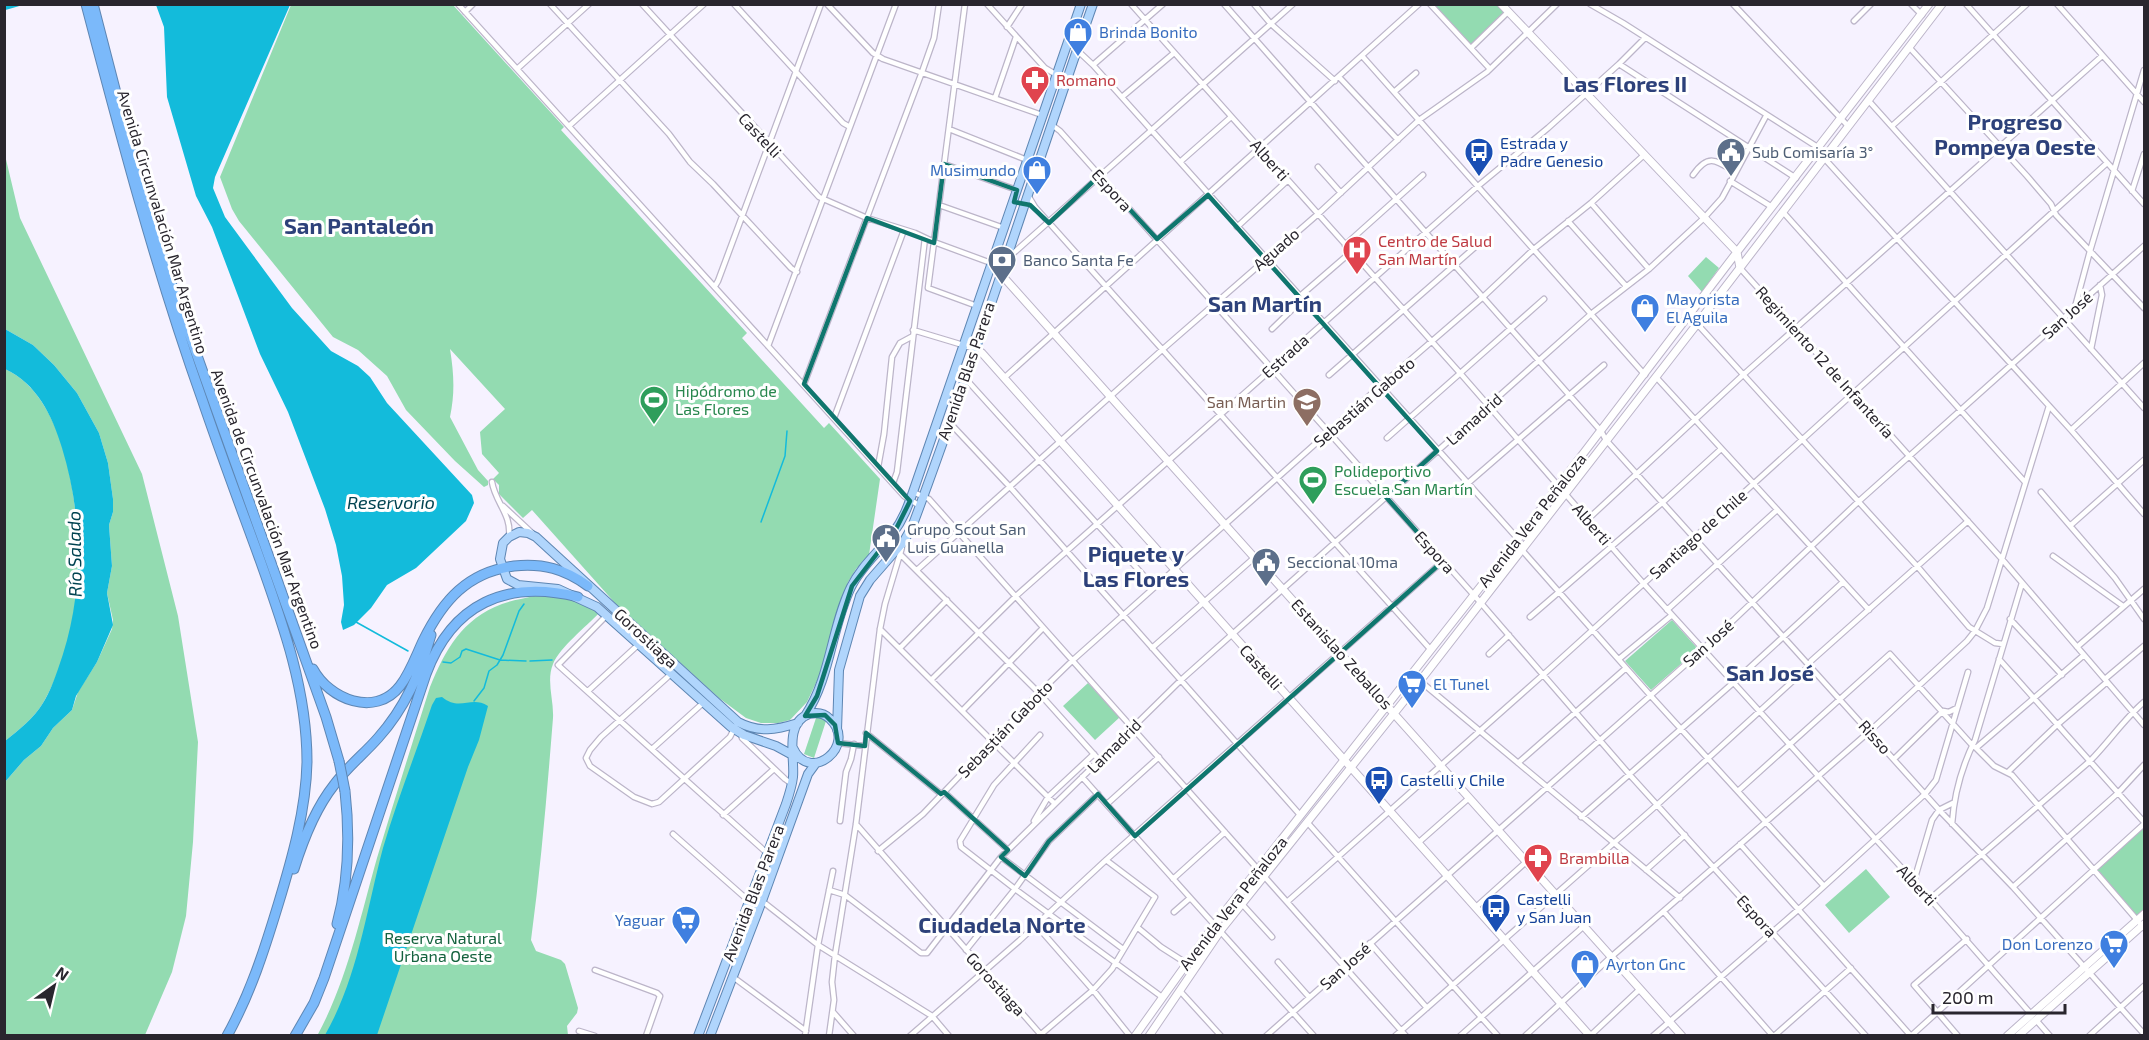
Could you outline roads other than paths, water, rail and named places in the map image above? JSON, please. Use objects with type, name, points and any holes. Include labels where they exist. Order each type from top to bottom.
[{"type":"highway","name":"Avenida Circunvalación Mar Argentino","points":[[86,4],[152,248],[201,397],[284,626],[297,677],[306,735],[307,763],[304,800],[286,878],[256,975],[227,1035]]},
{"type":"highway","name":"Avenida de Circunvalación Mar Argentino","points":[[93,4],[128,141],[169,277],[335,743],[339,760],[348,821],[348,850],[341,905],[325,962],[302,1025]]},
{"type":"highway","points":[[240,476],[248,490],[312,668],[327,688],[347,699],[358,702],[375,702],[389,696],[401,685],[437,616],[452,596],[484,573],[502,568],[532,565],[555,568],[572,575],[588,586]]},
{"type":"highway","points":[[295,1035],[317,996],[329,967],[426,674],[442,641],[468,612],[504,594],[541,590],[578,597]]},
{"type":"highway","points":[[256,975],[313,821],[333,786],[386,729],[404,703],[422,666],[437,616]]},
{"type":"main road","name":"Avenida Blas Parera","points":[[805,716],[817,696],[852,586],[896,529],[914,492],[1081,4]]},
{"type":"main road","name":"Avenida Blas Parera","points":[[837,730],[837,686],[844,649],[860,596],[864,588],[904,541],[924,496],[1093,4]]},
{"type":"main road","points":[[1502,4],[1737,252],[1740,268]]},
{"type":"main road","name":"Avenida Vera Peñaloza","points":[[1135,1035],[1215,924],[1602,431],[1929,4]]},
{"type":"main road","name":"Avenida Vera Peñaloza","points":[[1149,1035],[1221,930],[1420,681],[1942,4]]},
{"type":"main road","name":"Estanislao Zeballos","points":[[991,263],[1682,1035]]},
{"type":"main road","points":[[963,345],[975,348]]},
{"type":"main road","name":"Castelli","points":[[975,348],[1590,1035]]},
{"type":"main road","points":[[502,568],[502,547],[509,537],[523,532],[536,537]]},
{"type":"main road","name":"Gorostiaga","points":[[536,537],[732,717],[746,726],[761,730],[774,730],[798,723]]},
{"type":"main road","name":"Gorostiaga","points":[[502,568],[507,579],[514,585],[551,587],[592,603],[737,731],[794,754],[806,762],[816,763]]},
{"type":"main road","points":[[680,682],[686,675]]},
{"type":"main road","points":[[794,754],[793,737],[798,723],[805,716],[822,713],[832,720],[837,730],[838,743],[828,758],[816,763]]},
{"type":"main road","name":"Avenida Blas Parera","points":[[698,1035],[768,854],[792,784],[794,754]]},
{"type":"main road","name":"Avenida Blas Parera","points":[[710,1035],[808,774],[816,763]]},
{"type":"main road","points":[[2007,1035],[2033,1017],[2142,925],[2145,914]]},
{"type":"main road","points":[[2018,1035],[2033,1017]]},
{"type":"street","points":[[458,4],[878,467],[910,501],[920,506]]},
{"type":"street","points":[[465,12],[473,4]]},
{"type":"street","points":[[550,4],[669,134],[690,162],[797,272]]},
{"type":"street","points":[[517,69],[589,4]]},
{"type":"street","name":"Castelli","points":[[642,4],[810,189],[823,200],[904,230]]},
{"type":"street","points":[[569,126],[704,4]]},
{"type":"street","points":[[735,4],[795,73],[843,123],[850,127]]},
{"type":"street","points":[[715,286],[821,4]]},
{"type":"street","points":[[827,4],[877,56],[1042,115]]},
{"type":"street","points":[[768,345],[896,4]]},
{"type":"street","points":[[804,384],[922,72],[934,38],[939,4]]},
{"type":"street","points":[[965,4],[928,288],[977,306]]},
{"type":"street","points":[[987,4],[1046,68],[1055,76],[1067,81]]},
{"type":"street","points":[[1007,27],[1022,4]]},
{"type":"street","name":"Alberti","points":[[1131,4],[1489,405],[1643,584],[1967,939],[2050,1035]]},
{"type":"street","points":[[1093,65],[1163,4]]},
{"type":"street","name":"Risso","points":[[1224,4],[1602,431],[1606,440],[1695,536],[1939,810],[2013,887],[2145,1034]]},
{"type":"street","points":[[1254,4],[1271,24],[1337,79],[1398,140]]},
{"type":"street","points":[[1282,4],[1283,13]]},
{"type":"street","points":[[1006,260],[1293,4]]},
{"type":"street","points":[[1004,378],[1363,57],[1419,4]]},
{"type":"street","points":[[1430,4],[1490,69]]},
{"type":"street","name":"Aguado","points":[[917,570],[1265,258],[1318,214],[1419,120],[1490,69],[1557,4]]},
{"type":"street","points":[[1590,4],[1819,148]]},
{"type":"street","points":[[1733,4],[1848,126]]},
{"type":"street","points":[[1854,21],[1871,4]]},
{"type":"street","points":[[1911,4],[1922,15]]},
{"type":"street","points":[[1966,4],[2145,204]]},
{"type":"street","points":[[1892,126],[2028,4]]},
{"type":"street","points":[[2057,4],[2145,102]]},
{"type":"street","points":[[1471,48],[1508,12]]},
{"type":"street","points":[[995,98],[1016,37]]},
{"type":"street","name":"Estrada","points":[[931,680],[1016,596],[1322,323],[1527,146],[1619,64],[1644,38]]},
{"type":"street","points":[[1909,47],[2000,145],[2090,251],[2145,308]]},
{"type":"street","points":[[1077,50],[1152,130],[1322,323],[1518,539]]},
{"type":"street","points":[[1122,97],[1174,53]]},
{"type":"street","points":[[1587,520],[1846,282],[2102,56]]},
{"type":"street","points":[[1363,57],[1645,375]]},
{"type":"street","points":[[1619,64],[1796,178]]},
{"type":"street","points":[[2076,307],[2090,251],[2145,70]]},
{"type":"street","points":[[1394,92],[1416,73]]},
{"type":"street","points":[[1868,100],[2145,408]]},
{"type":"street","name":"Lamadrid","points":[[845,895],[924,954],[1001,857],[1181,680],[1592,314],[1649,268],[1704,218],[1722,198],[1766,116]]},
{"type":"street","points":[[1180,162],[1231,117]]},
{"type":"street","name":"Espora","points":[[1051,125],[1060,131],[1157,239],[1544,674],[1629,774],[1866,1035]]},
{"type":"street","points":[[949,129],[1027,160]]},
{"type":"street","points":[[2132,191],[2145,154]]},
{"type":"street","name":"Sebastián Gaboto","points":[[878,851],[923,814],[1073,660],[1483,297],[1534,249],[1591,203],[1644,155]]},
{"type":"street","points":[[1824,158],[2145,514]]},
{"type":"street","points":[[1693,175],[1703,163],[1709,160],[1717,160],[1735,172]]},
{"type":"street","name":"Santiago de Chile","points":[[1287,902],[1593,630],[2107,163]]},
{"type":"street","points":[[944,164],[1017,190]]},
{"type":"street","points":[[1318,167],[1341,193]]},
{"type":"street","points":[[1345,245],[1423,175]]},
{"type":"street","points":[[1237,227],[1288,180]]},
{"type":"street","points":[[1730,181],[1772,207]]},
{"type":"street","points":[[1029,193],[1035,207],[1049,223],[1431,650]]},
{"type":"street","points":[[1014,202],[1026,203],[1035,207]]},
{"type":"street","points":[[1591,203],[1649,268]]},
{"type":"street","points":[[939,205],[1004,228]]},
{"type":"street","points":[[1783,212],[2024,481]]},
{"type":"street","points":[[1568,221],[1626,286]]},
{"type":"street","points":[[834,418],[904,230]]},
{"type":"street","name":"Estanislao Zeballos","points":[[904,230],[991,263]]},
{"type":"street","points":[[893,483],[897,472],[925,238]]},
{"type":"street","points":[[1329,375],[1482,242]]},
{"type":"street","name":"San José","points":[[1266,1035],[1703,649],[1858,502],[2112,273],[2145,246]]},
{"type":"street","points":[[1272,329],[1300,298],[1351,252]]},
{"type":"street","name":"Regimiento 12 de Infantería","points":[[1740,268],[1968,520],[2145,725]]},
{"type":"street","points":[[2091,349],[2102,295],[2100,285]]},
{"type":"street","points":[[1387,438],[1544,299]]},
{"type":"street","points":[[1690,316],[1917,566],[1969,627],[1995,643],[2003,644]]},
{"type":"street","points":[[913,333],[963,345]]},
{"type":"street","points":[[878,467],[892,357],[900,343],[913,333]]},
{"type":"street","points":[[2071,430],[2145,363]]},
{"type":"street","points":[[1467,484],[1604,364]]},
{"type":"street","points":[[964,377],[1154,588]]},
{"type":"street","points":[[1656,377],[1869,610]]},
{"type":"street","points":[[1525,1035],[1870,731],[1975,631],[1987,608],[2024,481],[2049,406]]},
{"type":"street","points":[[949,421],[1301,816]]},
{"type":"street","points":[[1530,616],[1721,449]]},
{"type":"street","points":[[2071,525],[2145,460]]},
{"type":"street","points":[[492,482],[494,492],[510,524],[509,537]]},
{"type":"street","points":[[914,492],[924,496],[1016,596],[1406,1035]]},
{"type":"street","points":[[2041,492],[2115,578],[2145,619]]},
{"type":"street","points":[[501,504],[536,537]]},
{"type":"street","points":[[1667,610],[1777,510]]},
{"type":"street","points":[[1395,1035],[1658,804],[1968,520]]},
{"type":"street","points":[[829,1035],[834,1000],[832,982],[835,956],[856,824],[880,630],[885,604],[904,541]]},
{"type":"street","points":[[1521,549],[1650,695],[1824,885]]},
{"type":"street","points":[[901,555],[1039,693],[1100,760]]},
{"type":"street","points":[[1152,648],[1255,556]]},
{"type":"street","points":[[2053,556],[2123,606]]},
{"type":"street","points":[[910,1035],[1443,561]]},
{"type":"street","points":[[882,567],[891,566],[895,573]]},
{"type":"street","points":[[1581,817],[1843,582]]},
{"type":"street","points":[[1974,746],[2022,583]]},
{"type":"street","points":[[2077,646],[2145,589]]},
{"type":"street","points":[[900,648],[947,600]]},
{"type":"street","points":[[607,615],[558,665],[768,854]]},
{"type":"street","points":[[1619,659],[1672,615]]},
{"type":"street","points":[[2010,619],[2062,675]]},
{"type":"street","points":[[962,711],[1043,628]]},
{"type":"street","points":[[880,630],[1054,803]]},
{"type":"street","points":[[1489,654],[1509,635]]},
{"type":"street","points":[[588,691],[639,644]]},
{"type":"street","points":[[2008,772],[2145,646]]},
{"type":"street","points":[[1738,791],[1890,654],[1974,746],[1994,766],[2008,772],[2142,925]]},
{"type":"street","points":[[1952,824],[1953,803],[1968,753],[2084,655]]},
{"type":"street","points":[[1740,844],[1911,1035],[2042,919],[2145,823],[1999,659]]},
{"type":"street","points":[[1518,763],[1626,668]]},
{"type":"street","points":[[1653,1035],[1799,909],[1925,794],[1936,780],[1968,672]]},
{"type":"street","points":[[671,674],[590,750],[586,758],[590,766],[644,802],[652,804],[659,802],[737,731]]},
{"type":"street","points":[[1420,681],[1680,898]]},
{"type":"street","points":[[1930,899],[2090,761],[2133,712],[2145,702]]},
{"type":"street","points":[[652,749],[703,703]]},
{"type":"street","points":[[1943,711],[1949,712],[1958,708]]},
{"type":"street","points":[[1894,759],[1943,711]]},
{"type":"street","name":"Gorostiaga","points":[[737,731],[792,784]]},
{"type":"street","points":[[866,733],[943,793],[1008,850]]},
{"type":"street","points":[[1040,735],[994,785],[960,841],[961,847],[1162,997]]},
{"type":"street","points":[[838,743],[864,746]]},
{"type":"street","points":[[840,821],[846,772],[854,744]]},
{"type":"street","name":"Lamadrid","points":[[1029,829],[1048,797],[1094,754]]},
{"type":"street","points":[[1107,804],[1159,757]]},
{"type":"street","points":[[2013,887],[2118,793],[2145,765]]},
{"type":"street","points":[[723,815],[774,769]]},
{"type":"street","points":[[1082,777],[1314,1035]]},
{"type":"street","points":[[966,950],[1015,889],[1049,841],[1098,794]]},
{"type":"street","points":[[1418,843],[1469,798]]},
{"type":"street","points":[[1914,881],[1932,820],[1939,810],[1953,803]]},
{"type":"street","points":[[1307,822],[1498,1035]]},
{"type":"street","name":"Gorostiaga","points":[[856,824],[1041,1035]]},
{"type":"street","points":[[1173,879],[1225,832]]},
{"type":"street","points":[[673,834],[751,899],[762,901],[818,945],[932,1016],[949,1035]]},
{"type":"street","points":[[1646,870],[1685,835]]},
{"type":"street","points":[[1001,857],[1059,903],[1123,949]]},
{"type":"street","points":[[1041,1035],[1093,990],[1112,969],[1155,897],[1106,860]]},
{"type":"street","points":[[1476,907],[1526,862]]},
{"type":"street","points":[[733,977],[806,1033],[818,945],[833,871]]},
{"type":"street","points":[[829,890],[845,895]]},
{"type":"street","points":[[1174,912],[1190,898]]},
{"type":"street","points":[[1242,904],[1272,937]]},
{"type":"street","points":[[1664,912],[1774,1035],[1851,968]]},
{"type":"street","points":[[1036,925],[1130,1035]]},
{"type":"street","points":[[1460,1035],[1584,926]]},
{"type":"street","points":[[1137,927],[1161,947],[1186,963]]},
{"type":"street","points":[[1958,1035],[1914,985],[1967,939]]},
{"type":"street","points":[[1370,944],[1427,1008]]},
{"type":"street","points":[[1278,962],[1309,997]]},
{"type":"street","points":[[595,970],[660,996],[646,1035]]},
{"type":"street","points":[[2089,1035],[2145,986]]},
{"type":"street","points":[[1590,1035],[1640,989]]},
{"type":"street","points":[[1180,991],[1221,1035]]},
{"type":"street","points":[[833,1012],[854,1035]]},
{"type":"street","points":[[579,1031],[595,1035]]},
{"type":"water","name":"Reservorio","points":[[156,5],[290,5],[215,177],[213,188],[225,217],[292,308],[331,351],[358,366],[370,377],[387,403],[472,495],[474,503],[466,521],[416,568],[387,585],[371,608],[354,625],[343,630],[341,622],[344,605],[342,576],[336,545],[325,509],[288,412],[260,354],[212,227],[196,196],[167,97],[164,27]]},
{"type":"water","points":[[5,329],[33,345],[54,365],[77,393],[99,433],[108,463],[113,499],[113,512],[109,525],[112,566],[107,593],[113,625],[97,662],[76,696],[72,710],[53,728],[41,746],[24,760],[5,782],[5,741],[26,724],[45,699],[67,642],[73,615],[78,559],[74,503],[62,448],[42,402],[26,383],[5,369]]},
{"type":"water","points":[[442,697],[454,703],[476,702],[488,706],[479,740],[377,1035],[325,1035],[346,990],[360,944],[383,848],[400,794],[432,705],[436,698]]},
{"type":"waterway","points":[[4,8],[18,4]]},
{"type":"waterway","points":[[761,522],[785,456],[787,431]]},
{"type":"waterway","points":[[474,701],[484,688],[489,671],[497,665],[503,655],[519,611],[524,604]]},
{"type":"waterway","points":[[356,622],[408,651]]},
{"type":"waterway","points":[[443,662],[451,663],[466,649],[500,660],[526,661]]},
{"type":"waterway","points":[[530,661],[552,660]]},
{"type":"place","name":"Brinda Bonito","points":[[1078,58]]},
{"type":"place","name":"Romano","points":[[1035,106]]},
{"type":"place","name":"Estrada y Padre Genesio","points":[[1479,178]]},
{"type":"place","name":"Sub Comisaría 3°","points":[[1731,178]]},
{"type":"place","name":"Musimundo","points":[[1037,196]]},
{"type":"place","name":"Centro de Salud San Martín","points":[[1357,276]]},
{"type":"place","name":"Banco Santa Fe","points":[[1002,286]]},
{"type":"place","name":"Mayorista El Aguila","points":[[1645,334]]},
{"type":"place","name":"Hipódromo de Las Flores","points":[[654,426]]},
{"type":"place","name":"San Martin","points":[[1307,428]]},
{"type":"place","name":"Polideportivo Escuela San Martín","points":[[1313,506]]},
{"type":"place","name":"Grupo Scout San Luis Guanella","points":[[886,564]]},
{"type":"place","name":"Seccional 10ma","points":[[1266,588]]},
{"type":"place","name":"El Tunel","points":[[1412,710]]},
{"type":"place","name":"Castelli y Chile","points":[[1379,806]]},
{"type":"place","name":"Brambilla","points":[[1538,884]]},
{"type":"place","name":"Castelli y San Juan","points":[[1496,934]]},
{"type":"place","name":"Yaguar","points":[[686,946]]},
{"type":"place","name":"Don Lorenzo","points":[[2114,970]]},
{"type":"place","name":"Ayrton Gnc","points":[[1585,990]]},
{"type":"district","name":"Las Flores II","points":[[1625,84]]},
{"type":"district","name":"Progreso Pompeya Oeste","points":[[2015,134]]},
{"type":"district","name":"San Pantaleón","points":[[359,226]]},
{"type":"district","name":"San Martín","points":[[1265,304]]},
{"type":"district","name":"Piquete y Las Flores","points":[[1136,566]]},
{"type":"district","name":"San José","points":[[1770,673]]},
{"type":"district","name":"Ciudadela Norte","points":[[1002,925]]},
{"type":"water label","name":"Río Salado","points":[[75,554]]},
{"type":"park label","name":"Reserva Natural Urbana Oeste","points":[[443,947]]}]
